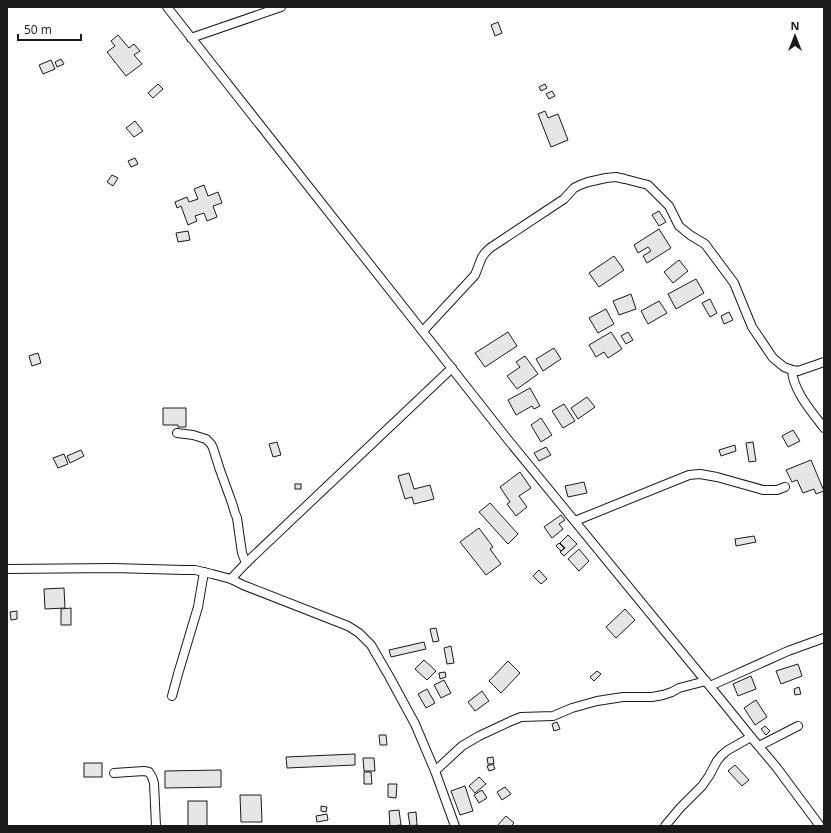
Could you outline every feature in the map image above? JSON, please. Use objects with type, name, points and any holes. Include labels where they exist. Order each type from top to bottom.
[{"type":"street","points":[[167,7],[509,441],[777,768],[820,826]]},
{"type":"street","points":[[192,38],[281,7]]},
{"type":"street","points":[[423,331],[475,275],[482,257],[490,248],[564,199],[574,188],[588,182],[616,177],[648,185],[669,206],[679,226],[705,244],[734,283],[752,327],[773,358],[784,367],[798,371],[824,362]]},
{"type":"street","points":[[231,579],[246,563],[452,368]]},
{"type":"street","points":[[792,370],[793,381],[807,407],[824,428]]},
{"type":"street","points":[[177,433],[193,435],[206,439],[214,448],[237,518],[241,548],[246,563]]},
{"type":"street","points":[[574,521],[689,475],[700,474],[717,476],[763,490],[777,490],[785,487]]},
{"type":"street","points":[[7,569],[133,568],[204,572],[231,579],[348,626],[359,633],[371,645],[415,724],[435,771],[455,826]]},
{"type":"street","points":[[172,696],[198,606],[204,572]]},
{"type":"street","points":[[435,771],[462,746],[479,736],[521,717],[553,716],[572,708],[597,701],[623,697],[652,697],[672,692],[679,688],[708,683],[824,638]]},
{"type":"street","points":[[759,746],[798,726]]},
{"type":"street","points":[[665,826],[680,808],[702,786],[722,754],[751,737]]},
{"type":"street","points":[[114,773],[149,772],[154,783],[156,826]]},
{"type":"building","points":[[498,22],[502,33],[495,36],[491,25]]},
{"type":"building","points":[[118,35],[129,48],[134,44],[140,51],[134,55],[142,64],[126,76],[107,52],[115,46],[111,41]]},
{"type":"building","points":[[61,59],[64,64],[57,67],[55,62]]},
{"type":"building","points":[[51,60],[55,69],[43,74],[39,65]]},
{"type":"building","points":[[158,84],[163,89],[153,98],[148,93]]},
{"type":"building","points":[[545,84],[547,88],[541,91],[539,87]]},
{"type":"building","points":[[552,91],[555,96],[549,99],[546,94]]},
{"type":"building","points":[[545,111],[548,118],[558,114],[568,140],[551,147],[538,114]]},
{"type":"building","points":[[135,121],[143,131],[134,137],[126,128]]},
{"type":"building","points":[[135,158],[138,164],[131,167],[128,161]]},
{"type":"building","points":[[112,175],[118,178],[113,186],[107,182]]},
{"type":"building","points":[[204,185],[208,196],[218,192],[222,203],[213,206],[217,217],[207,221],[204,213],[195,216],[197,221],[188,225],[181,206],[177,208],[175,202],[187,197],[189,202],[198,199],[194,189]]},
{"type":"building","points":[[659,211],[666,222],[659,226],[652,215]]},
{"type":"building","points":[[659,229],[671,248],[647,263],[643,256],[651,251],[648,247],[638,253],[634,245]]},
{"type":"building","points":[[188,231],[190,240],[178,242],[176,233]]},
{"type":"building","points":[[614,256],[624,270],[599,287],[589,273]]},
{"type":"building","points":[[679,260],[688,271],[673,283],[664,272]]},
{"type":"building","points":[[696,279],[704,293],[676,309],[668,294]]},
{"type":"building","points":[[631,294],[636,309],[619,315],[613,301]]},
{"type":"building","points":[[710,299],[717,313],[710,317],[702,303]]},
{"type":"building","points":[[659,301],[667,313],[648,324],[641,311]]},
{"type":"building","points":[[606,309],[614,324],[598,333],[589,318]]},
{"type":"building","points":[[729,312],[733,320],[724,324],[721,316]]},
{"type":"building","points":[[508,332],[517,346],[485,367],[475,353]]},
{"type":"building","points":[[611,332],[622,349],[608,358],[604,352],[596,357],[589,345]]},
{"type":"building","points":[[628,332],[633,340],[626,344],[621,336]]},
{"type":"building","points":[[554,348],[561,359],[543,371],[536,359]]},
{"type":"building","points":[[38,353],[41,363],[32,366],[29,356]]},
{"type":"building","points":[[525,356],[538,374],[517,389],[507,376],[520,367],[516,362]]},
{"type":"building","points":[[530,388],[540,406],[534,409],[532,406],[516,415],[508,400]]},
{"type":"building","points":[[587,397],[595,407],[578,419],[571,408]]},
{"type":"building","points":[[564,404],[575,421],[563,428],[552,411]]},
{"type":"building","points":[[163,408],[186,408],[186,427],[178,427],[178,425],[163,425]]},
{"type":"building","points":[[541,418],[552,435],[541,442],[531,425]]},
{"type":"building","points":[[793,430],[800,441],[788,447],[782,436]]},
{"type":"building","points":[[277,442],[281,455],[273,457],[269,444]]},
{"type":"building","points":[[753,442],[756,461],[749,462],[746,443]]},
{"type":"building","points":[[735,445],[736,451],[721,456],[719,450]]},
{"type":"building","points":[[546,447],[551,455],[539,461],[534,453]]},
{"type":"building","points":[[81,450],[84,456],[70,463],[67,456]]},
{"type":"building","points":[[64,454],[68,464],[58,468],[53,458]]},
{"type":"building","points":[[811,460],[824,491],[816,494],[814,489],[803,493],[797,480],[792,482],[786,470]]},
{"type":"building","points":[[520,472],[531,488],[519,496],[527,507],[516,516],[507,504],[510,502],[500,487]]},
{"type":"building","points":[[409,473],[414,489],[430,485],[434,499],[414,504],[412,497],[405,499],[398,476]]},
{"type":"building","points":[[584,482],[587,493],[568,497],[565,486]]},
{"type":"building","points":[[295,484],[301,484],[301,489],[295,489]]},
{"type":"building","points":[[490,503],[518,534],[508,544],[479,512]]},
{"type":"building","points":[[561,515],[565,520],[559,524],[563,529],[552,538],[544,527]]},
{"type":"building","points":[[479,528],[493,547],[490,549],[501,564],[486,575],[460,542]]},
{"type":"building","points":[[568,535],[577,544],[564,556],[560,552],[565,548],[560,543]]},
{"type":"building","points":[[754,536],[756,542],[736,546],[735,539]]},
{"type":"building","points":[[559,543],[564,548],[561,551],[556,546]]},
{"type":"building","points":[[579,549],[589,561],[579,571],[568,559]]},
{"type":"building","points":[[539,570],[547,579],[541,584],[533,576]]},
{"type":"building","points":[[64,588],[65,608],[45,609],[44,589]]},
{"type":"building","points":[[71,608],[71,625],[61,625],[61,609]]},
{"type":"building","points":[[625,609],[635,620],[616,638],[606,627]]},
{"type":"building","points":[[17,611],[17,619],[11,620],[10,612]]},
{"type":"building","points":[[436,628],[439,641],[433,642],[430,629]]},
{"type":"building","points":[[424,642],[426,649],[391,657],[389,650]]},
{"type":"building","points":[[451,646],[454,663],[447,664],[444,648]]},
{"type":"building","points":[[424,660],[436,671],[427,680],[415,669]]},
{"type":"building","points":[[508,661],[520,673],[501,693],[489,681]]},
{"type":"building","points":[[798,664],[802,676],[781,684],[776,671]]},
{"type":"building","points":[[597,671],[601,674],[594,681],[590,677]]},
{"type":"building","points":[[445,672],[446,677],[440,679],[439,673]]},
{"type":"building","points":[[751,676],[756,689],[738,696],[733,684]]},
{"type":"building","points":[[444,680],[451,693],[441,698],[434,685]]},
{"type":"building","points":[[799,687],[801,694],[795,695],[794,689]]},
{"type":"building","points":[[427,689],[435,703],[426,708],[418,694]]},
{"type":"building","points":[[482,691],[489,701],[475,711],[468,702]]},
{"type":"building","points":[[756,700],[767,717],[755,725],[744,708]]},
{"type":"building","points":[[557,722],[560,729],[554,731],[552,724]]},
{"type":"building","points":[[765,726],[770,731],[766,735],[761,729]]},
{"type":"building","points":[[379,735],[386,735],[387,745],[380,745]]},
{"type":"building","points":[[355,754],[355,765],[287,768],[286,757]]},
{"type":"building","points":[[493,757],[494,764],[488,764],[487,758]]},
{"type":"building","points":[[363,758],[374,758],[375,771],[364,771]]},
{"type":"building","points":[[84,763],[102,763],[102,777],[84,777]]},
{"type":"building","points":[[493,764],[495,769],[489,771],[487,766]]},
{"type":"building","points":[[735,765],[749,780],[742,786],[728,771]]},
{"type":"building","points":[[221,770],[221,787],[165,788],[165,771]]},
{"type":"building","points":[[364,772],[371,772],[372,784],[364,784]]},
{"type":"building","points":[[479,777],[486,784],[475,793],[469,786]]},
{"type":"building","points":[[388,784],[397,784],[396,798],[388,797]]},
{"type":"building","points":[[465,786],[473,811],[460,815],[451,791]]},
{"type":"building","points":[[505,787],[511,794],[502,800],[497,792]]},
{"type":"building","points":[[482,790],[487,798],[479,803],[474,795]]},
{"type":"building","points":[[240,795],[261,795],[262,822],[241,822]]},
{"type":"building","points":[[188,801],[207,801],[207,826],[188,826]]},
{"type":"building","points":[[321,806],[327,807],[326,812],[321,811]]},
{"type":"building","points":[[399,810],[401,825],[390,826],[389,811]]},
{"type":"building","points":[[416,812],[417,825],[410,826],[408,813]]},
{"type":"building","points":[[327,814],[328,820],[317,822],[316,816]]},
{"type":"building","points":[[506,816],[514,823],[511,826],[497,826]]}]
